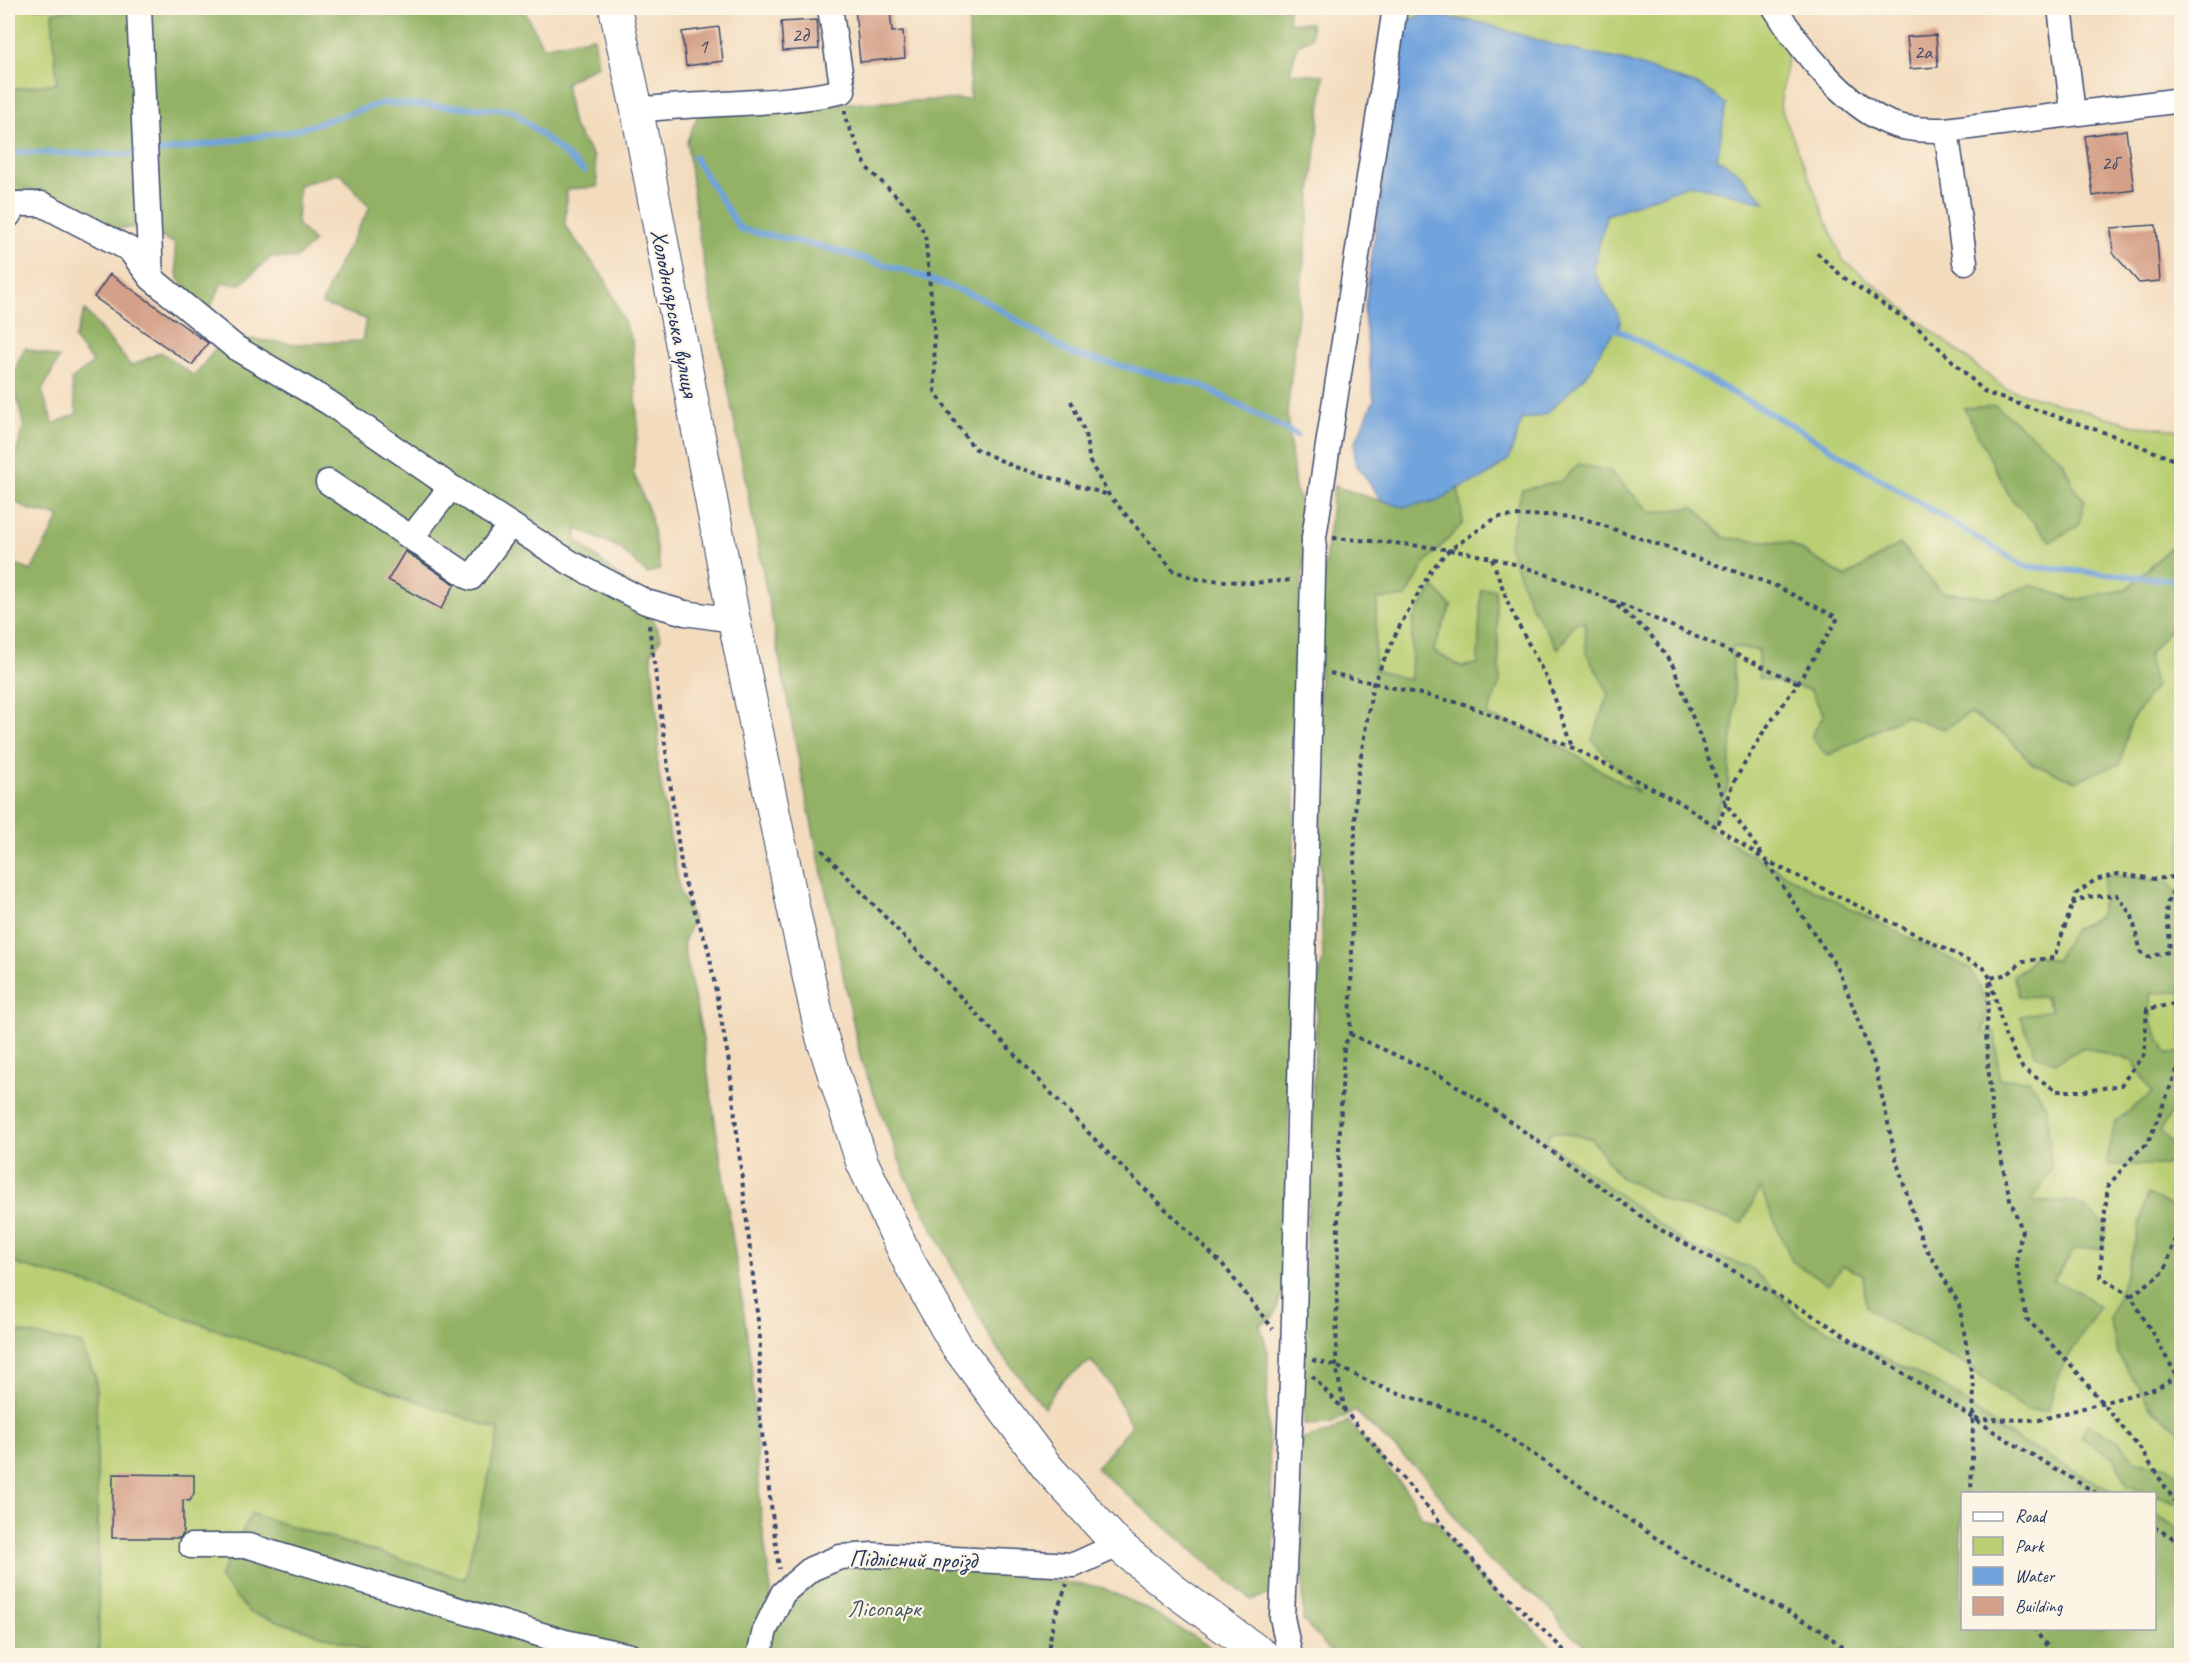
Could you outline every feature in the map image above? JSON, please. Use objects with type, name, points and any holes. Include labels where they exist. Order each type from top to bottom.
[{"type":"main road","name":"Холодноярська вулиця","points":[[615,8],[637,110],[734,620],[822,1037],[862,1162],[909,1262],[956,1345],[1047,1467],[1118,1545],[1176,1592],[1264,1656]]},
{"type":"street","points":[[139,8],[151,278]]},
{"type":"street","points":[[637,110],[683,104],[812,98],[843,91],[830,8]]},
{"type":"street","points":[[1290,1656],[1282,1617],[1293,1356],[1314,537],[1395,8]]},
{"type":"street","points":[[1775,8],[1792,37],[1814,62],[1861,104],[1886,122],[1916,130],[1946,130],[2181,100]]},
{"type":"street","points":[[2060,8],[2073,113]]},
{"type":"street","points":[[1946,130],[1965,262]]},
{"type":"street","points":[[8,216],[16,204],[42,204],[129,249],[151,278],[236,348],[328,402],[510,525],[581,568],[646,602],[685,613],[734,620]]},
{"type":"street","points":[[328,483],[471,578],[510,525]]},
{"type":"street","points":[[411,538],[451,487]]},
{"type":"street","name":"Підлісний проїзд","points":[[759,1656],[765,1630],[783,1593],[811,1569],[840,1557],[873,1555],[1074,1565],[1118,1545]]},
{"type":"street","points":[[191,1546],[249,1546],[565,1642],[630,1656]]},
{"type":"path","points":[[843,91],[845,118],[867,168],[909,208],[925,234],[934,327],[935,392],[974,448],[1015,467],[1109,495]]},
{"type":"path","points":[[1817,253],[1843,277],[1917,327],[1986,393],[2115,436],[2181,463]]},
{"type":"path","points":[[1071,401],[1085,433],[1090,462],[1109,495],[1174,571],[1198,579],[1252,583],[1293,580],[1314,567]]},
{"type":"path","points":[[1345,1411],[1336,1365],[1339,1149],[1344,1046],[1350,1034],[1356,785],[1373,684],[1432,569],[1448,551],[1497,517],[1548,515],[1582,518],[1774,585],[1838,618],[1762,734],[1736,780],[1717,828]]},
{"type":"path","points":[[1314,537],[1404,543],[1491,558],[1550,576],[1610,600],[1798,682]]},
{"type":"path","points":[[1491,558],[1510,608],[1549,683],[1573,748]]},
{"type":"path","points":[[1610,600],[1650,634],[1673,666],[1726,804],[1840,972],[1875,1066],[1898,1163],[1922,1241],[1959,1304],[1974,1388],[1971,1492]]},
{"type":"path","points":[[646,602],[683,878],[708,948],[729,1062],[760,1338],[759,1408],[783,1593]]},
{"type":"path","points":[[1310,670],[1338,674],[1464,704],[1573,748],[1681,803],[1765,860],[1984,968],[1990,978],[2005,1035],[2023,1069],[2056,1091],[2086,1091],[2121,1085],[2144,1054],[2147,1009],[2174,1004],[2181,1024],[2181,1060],[2148,1143],[2134,1154],[2108,1186],[2101,1277],[2131,1296],[2179,1377],[2157,1388],[2039,1420],[1974,1419]]},
{"type":"path","points":[[822,850],[1103,1148],[1224,1266],[1293,1356],[1345,1411],[1484,1573],[1570,1656]]},
{"type":"path","points":[[1990,978],[2008,974],[2023,961],[2054,958],[2076,894],[2095,880],[2118,874],[2155,879],[2181,878]]},
{"type":"path","points":[[2072,904],[2087,897],[2117,895],[2132,916],[2141,952],[2148,957],[2157,956],[2169,952],[2170,940],[2165,910],[2170,894],[2181,878]]},
{"type":"path","points":[[1990,978],[1986,1034],[1992,1116],[2010,1199],[2022,1230],[2016,1262],[2027,1319],[2073,1367],[2100,1403],[2141,1450],[2181,1512]]},
{"type":"path","points":[[1350,1034],[1441,1076],[1496,1111],[1656,1227],[1819,1319],[1974,1419],[2095,1492]]},
{"type":"path","points":[[2131,1296],[2165,1271],[2181,1229]]},
{"type":"path","points":[[1293,1356],[1336,1365],[1381,1387],[1485,1422],[1691,1562],[1822,1630],[1852,1656]]},
{"type":"path","points":[[2156,1528],[2181,1543]]},
{"type":"path","points":[[1047,1656],[1054,1618],[1074,1565]]},
{"type":"path","points":[[2034,1630],[2055,1656]]},
{"type":"green space","points":[[21,8],[80,8],[52,13],[57,83],[8,90],[8,12]]},
{"type":"green space","name":"Лісопарк","points":[[80,8],[523,8],[543,47],[594,37],[598,65],[565,83],[573,126],[594,157],[598,187],[567,189],[565,226],[606,281],[632,340],[638,428],[633,472],[650,514],[660,569],[647,574],[620,548],[577,529],[577,541],[641,595],[661,638],[651,654],[659,735],[657,763],[680,893],[693,919],[683,944],[702,1035],[751,1361],[761,1517],[776,1627],[801,1592],[836,1569],[885,1560],[1101,1587],[1151,1611],[1223,1655],[372,1655],[355,1646],[249,1612],[219,1578],[251,1514],[465,1579],[499,1430],[94,1286],[8,1262],[8,561],[31,571],[60,516],[30,510],[8,498],[8,477],[24,427],[12,376],[25,348],[59,358],[42,391],[53,424],[77,414],[71,380],[93,363],[74,339],[85,310],[131,366],[161,352],[194,376],[218,346],[240,338],[294,344],[362,341],[366,319],[322,304],[335,272],[370,207],[340,173],[299,185],[297,224],[314,242],[295,259],[271,257],[241,284],[222,283],[208,313],[178,279],[174,243],[140,227],[114,229],[27,188],[8,201],[8,90],[57,83],[52,13]]},
{"type":"green space","points":[[998,8],[1289,8],[1288,22],[1311,23],[1312,38],[1297,45],[1290,73],[1324,75],[1287,415],[1295,488],[1310,520],[1299,599],[1285,1286],[1274,1316],[1260,1325],[1268,1352],[1267,1410],[1275,1570],[1271,1594],[1251,1600],[1096,1468],[1131,1426],[1111,1385],[1091,1361],[1062,1381],[1044,1407],[996,1347],[906,1177],[861,1060],[803,782],[698,231],[687,141],[701,108],[970,99],[969,16]]},
{"type":"green space","points":[[1411,8],[1759,8],[1788,50],[1780,106],[1842,259],[2004,388],[2138,426],[2181,430],[2181,537],[2127,589],[2075,600],[2031,585],[1996,598],[1941,592],[1900,544],[1846,577],[1789,543],[1725,538],[1694,507],[1651,513],[1611,472],[1523,490],[1565,640],[1573,624],[1585,621],[1586,652],[1609,693],[1600,715],[1642,795],[1543,736],[1487,716],[1500,682],[1495,589],[1481,590],[1478,664],[1461,667],[1433,651],[1451,606],[1413,620],[1411,681],[1374,670],[1377,599],[1406,597],[1425,563],[1463,523],[1458,488],[1485,477],[1502,464],[1512,446],[1522,419],[1545,415],[1591,370],[1603,345],[1617,329],[1621,320],[1593,271],[1606,215],[1690,184],[1764,201],[1736,170],[1717,159],[1726,105],[1626,61],[1563,48],[1483,23],[1424,14],[1404,23]],"holes":[[[1996,406],[2063,461],[2074,489]]]},
{"type":"green space","points":[[1996,406],[2063,461],[2074,489],[2085,500],[2078,526],[2051,541],[2010,497],[1964,408]]},
{"type":"green space","points":[[1579,464],[1611,472],[1651,513],[1694,507],[1725,538],[1789,543],[1846,577],[1900,544],[1941,592],[1996,598],[2030,585],[2075,600],[2127,589],[2181,537],[2181,617],[2148,655],[2155,686],[2131,721],[2120,764],[2075,781],[2033,764],[2007,736],[1970,713],[1944,729],[1904,716],[1827,756],[1811,736],[1824,715],[1810,690],[1759,678],[1759,650],[1732,647],[1735,705],[1727,790],[1707,829],[1802,884],[1971,969],[1988,1005],[1983,1033],[1995,1032],[1999,1079],[2029,1080],[2046,1106],[2051,1169],[2032,1202],[2076,1202],[2106,1225],[2104,1248],[2075,1249],[2052,1281],[2078,1291],[2099,1307],[2059,1372],[2048,1410],[2027,1411],[1960,1361],[1884,1320],[1866,1306],[1863,1274],[1843,1266],[1829,1285],[1792,1261],[1760,1188],[1742,1223],[1669,1202],[1619,1176],[1591,1138],[1552,1131],[1546,1141],[1689,1246],[1751,1268],[1800,1316],[1948,1389],[2001,1431],[2113,1492],[1961,1492],[1961,1630],[2156,1630],[2156,1515],[2181,1530],[2181,1655],[1595,1655],[1563,1627],[1549,1607],[1485,1558],[1427,1478],[1355,1411],[1330,1424],[1304,1425],[1303,1322],[1318,979],[1323,961],[1319,818],[1320,607],[1334,486],[1382,501],[1413,505],[1443,498],[1458,488],[1463,523],[1425,563],[1406,597],[1377,599],[1374,670],[1411,680],[1413,620],[1434,587],[1451,606],[1433,651],[1461,667],[1478,664],[1481,590],[1495,589],[1500,682],[1487,716],[1543,736],[1639,793],[1592,740],[1609,693],[1586,652],[1585,621],[1573,624],[1558,649],[1531,606],[1508,546],[1522,490],[1561,481]]},
{"type":"green space","points":[[2181,617],[2181,897],[2167,882],[2074,929],[2055,961],[2035,955],[2024,969],[2042,993],[2051,1012],[2056,1062],[2084,1047],[2133,1061],[2152,1093],[2115,1122],[2160,1131],[2181,1097],[2181,1212],[2148,1195],[2129,1265],[2110,1318],[2119,1355],[2154,1411],[2181,1431],[2181,1477],[2168,1467],[2136,1462],[2117,1440],[2087,1424],[2081,1438],[2114,1457],[2128,1486],[2146,1492],[2113,1492],[2001,1431],[1947,1389],[1800,1316],[1751,1268],[1689,1246],[1546,1142],[1552,1131],[1591,1138],[1619,1177],[1742,1223],[1760,1188],[1843,1266],[1863,1274],[1866,1306],[1884,1320],[1960,1361],[2027,1411],[2048,1410],[2059,1372],[2099,1307],[2078,1291],[2052,1282],[2075,1249],[2076,1202],[2031,1202],[1999,1079],[1995,1033],[1983,1034],[1802,884],[1706,829],[1727,790],[1735,705],[1732,647],[1759,650],[1759,678],[1810,689],[1824,716],[1827,756],[1904,716],[1944,729],[1970,713],[2007,736],[2033,764],[2120,763],[2131,721],[2155,686],[2147,655]]},
{"type":"green space","points":[[2105,874],[2167,882],[2181,897],[2181,992],[2150,993],[2151,1021],[2167,1053],[2181,1053],[2181,1097],[2160,1131],[2176,1150],[2166,1165],[2106,1165],[2115,1122],[2152,1093],[2133,1061],[2084,1047],[2056,1062],[2036,1055],[2020,1016],[2052,1010],[2046,997],[2019,996],[2013,975],[2024,969],[2035,955],[2055,961],[2074,929],[2100,916]]},
{"type":"green space","points":[[2150,992],[2181,992],[2181,1053],[2167,1053],[2151,1021]]},
{"type":"green space","points":[[2148,1194],[2181,1212],[2181,1431],[2154,1411],[2118,1355],[2110,1318],[2129,1265]]},
{"type":"green space","points":[[8,1262],[94,1286],[500,1430],[466,1579],[251,1514],[355,1646],[372,1655],[99,1655],[96,1379],[81,1344],[8,1330]]},
{"type":"green space","points":[[8,1330],[81,1344],[96,1379],[99,1655],[8,1655]]},
{"type":"green space","points":[[1348,1421],[1411,1496],[1420,1516],[1438,1523],[1469,1567],[1560,1655],[1339,1655],[1330,1651],[1303,1620],[1302,1439],[1328,1433]]},
{"type":"green space","points":[[2087,1424],[2117,1440],[2136,1462],[2168,1467],[2181,1477],[2181,1506],[2156,1495],[2156,1492],[2128,1486],[2114,1457],[2081,1438]]},
{"type":"green space","points":[[2156,1496],[2181,1506],[2181,1530],[2156,1515]]},
{"type":"water","points":[[1424,14],[1483,23],[1563,48],[1626,61],[1703,87],[1726,104],[1717,159],[1736,170],[1765,202],[1690,184],[1606,215],[1593,271],[1621,320],[1617,329],[1603,345],[1591,370],[1545,415],[1522,419],[1509,459],[1482,479],[1458,488],[1443,499],[1403,507],[1381,500],[1355,462],[1355,443],[1374,400],[1364,314],[1404,23]]},
{"type":"building","points":[[855,8],[890,8],[892,32],[903,31],[905,58],[860,62]]},
{"type":"building","points":[[817,20],[819,49],[783,51],[781,22]]},
{"type":"building","points":[[719,27],[723,61],[686,66],[682,32]]},
{"type":"building","points":[[1936,35],[1938,67],[1910,69],[1907,37]]},
{"type":"building","points":[[2126,130],[2134,190],[2093,196],[2085,136]]},
{"type":"building","points":[[2156,225],[2160,281],[2139,283],[2113,253],[2111,228]]},
{"type":"building","points":[[110,274],[208,343],[192,365],[94,297]]},
{"type":"building","points":[[405,551],[455,584],[441,609],[388,580]]},
{"type":"building","points":[[113,1474],[194,1475],[194,1493],[190,1501],[183,1500],[183,1534],[180,1538],[112,1538]]},
{"type":"waterway","points":[[152,153],[293,131],[382,103],[512,110],[584,171]]},
{"type":"waterway","points":[[8,152],[139,155]]},
{"type":"waterway","points":[[694,157],[740,229],[820,246],[910,272],[983,299],[1072,354],[1200,385],[1297,435]]},
{"type":"waterway","points":[[1611,331],[1617,329],[1795,427],[2024,566],[2182,581]]}]
